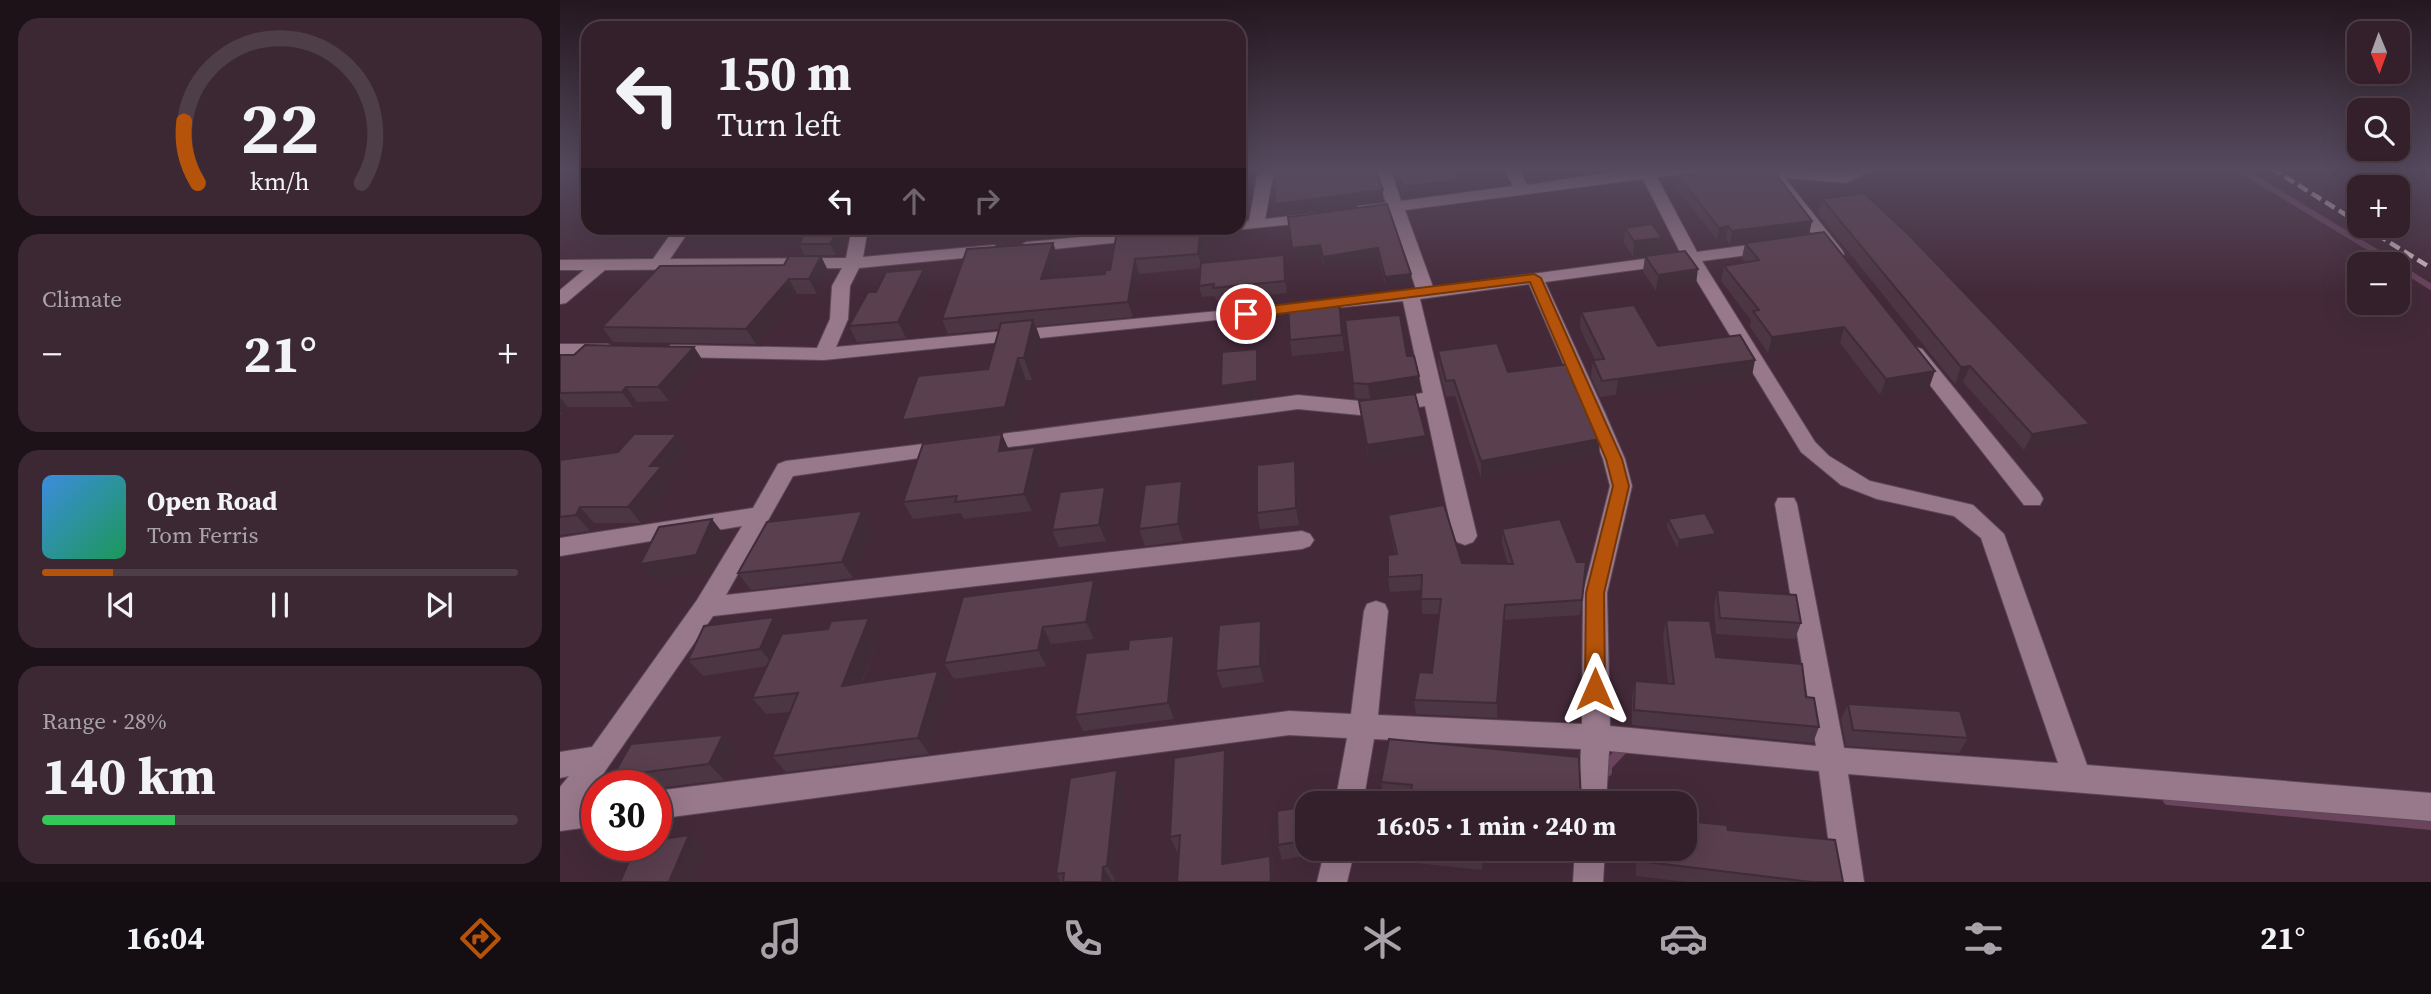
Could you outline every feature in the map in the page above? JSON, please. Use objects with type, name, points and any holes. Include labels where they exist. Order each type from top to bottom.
[{"type":"street","points":[[1253,209],[1247,226],[1371,209]]},
{"type":"street","points":[[1398,209],[1418,293],[1434,398],[1465,536]]},
{"type":"street","points":[[1666,209],[1692,259],[1808,447],[1829,469],[1862,487],[1964,510],[1981,522],[1996,540],[2077,777]]},
{"type":"street","points":[[1801,209],[1850,272]]},
{"type":"street","points":[[658,264],[678,235]]},
{"type":"street","points":[[824,354],[839,319],[841,286],[853,263],[859,235]]},
{"type":"street","points":[[560,265],[853,263],[1157,235]]},
{"type":"street","points":[[657,351],[824,354],[1312,307],[1692,259],[1825,239]]},
{"type":"street","points":[[560,299],[600,265]]},
{"type":"street","points":[[1534,278],[1610,447],[1621,486],[1595,593],[1596,737],[1593,791]]},
{"type":"street","points":[[1902,337],[2032,499]]},
{"type":"street","points":[[560,350],[629,351]]},
{"type":"street","points":[[560,810],[600,758],[706,607],[786,469],[1298,402],[1370,409],[1434,398]]},
{"type":"street","points":[[1786,504],[1832,765],[1849,882]]},
{"type":"street","points":[[560,547],[760,515]]},
{"type":"street","points":[[706,607],[1302,540]]},
{"type":"street","points":[[1351,791],[1363,725],[1376,611]]},
{"type":"street","points":[[672,803],[1289,723],[1596,737],[1832,765],[2077,777],[2431,807]]},
{"type":"street","points":[[560,765],[600,758]]},
{"type":"street","points":[[560,817],[581,814]]},
{"type":"street","points":[[1332,882],[1337,861]]},
{"type":"street","points":[[1588,882],[1589,861]]},
{"type":"building","points":[[1348,209],[1389,209],[1411,274],[1385,277],[1378,248],[1323,257],[1320,245],[1292,248],[1288,217]]},
{"type":"building","points":[[1704,209],[1803,209],[1812,221],[1732,231],[1728,226],[1719,228]]},
{"type":"building","points":[[1830,209],[1881,209],[2090,424],[2032,434],[1970,366],[1961,367]]},
{"type":"building","points":[[1652,224],[1662,238],[1634,241],[1625,228]]},
{"type":"building","points":[[1824,232],[1935,371],[1886,379],[1844,327],[1772,337],[1753,311],[1759,310],[1724,266],[1759,260],[1745,243]]},
{"type":"building","points":[[804,235],[835,235],[830,244],[799,244]]},
{"type":"building","points":[[1116,235],[1200,235],[1198,254],[1135,259],[1128,302],[942,319],[967,249],[1053,243],[1041,279],[1105,274],[1106,270],[1110,270]]},
{"type":"building","points":[[1685,251],[1698,269],[1658,275],[1645,256]]},
{"type":"building","points":[[1284,255],[1285,281],[1213,288],[1214,284],[1199,286],[1201,263]]},
{"type":"building","points":[[789,256],[821,256],[809,279],[789,279],[746,329],[602,327],[660,266],[784,265]]},
{"type":"building","points":[[924,269],[898,322],[849,326],[868,292],[876,292],[886,272]]},
{"type":"building","points":[[1339,299],[1342,335],[1290,340],[1288,304]]},
{"type":"building","points":[[1634,305],[1658,346],[1740,335],[1755,360],[1602,381],[1593,360],[1604,359],[1581,312]]},
{"type":"building","points":[[1400,315],[1407,356],[1414,356],[1419,376],[1368,384],[1353,383],[1345,320]]},
{"type":"building","points":[[1033,320],[1024,358],[1018,358],[1005,407],[902,420],[918,376],[988,369],[1001,323]]},
{"type":"building","points":[[1497,343],[1508,372],[1569,364],[1600,439],[1481,461],[1454,380],[1446,381],[1438,351]]},
{"type":"building","points":[[585,345],[694,347],[658,387],[626,387],[622,392],[560,393],[560,355],[574,355]]},
{"type":"building","points":[[1257,349],[1257,381],[1221,386],[1222,352]]},
{"type":"building","points":[[1415,394],[1426,436],[1367,445],[1359,401]]},
{"type":"building","points":[[634,434],[677,434],[650,466],[662,466],[628,507],[580,507],[576,515],[560,517],[560,460],[618,452]]},
{"type":"building","points":[[1002,434],[999,451],[1035,447],[1024,494],[955,502],[957,496],[903,502],[923,444]]},
{"type":"building","points":[[1295,461],[1296,508],[1257,513],[1257,465]]},
{"type":"building","points":[[1182,481],[1178,524],[1139,529],[1145,485]]},
{"type":"building","points":[[1105,487],[1099,525],[1052,530],[1060,492]]},
{"type":"building","points":[[1444,505],[1462,563],[1513,564],[1502,529],[1560,519],[1577,562],[1586,562],[1582,600],[1505,605],[1497,703],[1414,700],[1419,672],[1432,673],[1441,599],[1421,599],[1422,575],[1388,577],[1388,555],[1397,554],[1388,515]]},
{"type":"building","points":[[862,511],[842,562],[738,573],[767,522]]},
{"type":"building","points":[[1705,513],[1716,534],[1679,540],[1668,519]]},
{"type":"building","points":[[712,519],[696,555],[640,564],[659,527]]},
{"type":"building","points":[[1094,580],[1086,622],[1043,627],[1038,650],[944,663],[963,597]]},
{"type":"building","points":[[1717,590],[1796,595],[1801,623],[1720,618]]},
{"type":"building","points":[[774,617],[760,649],[688,660],[704,626]]},
{"type":"building","points":[[869,618],[842,686],[938,671],[918,738],[772,756],[798,693],[752,698],[782,634],[828,629],[831,621]]},
{"type":"building","points":[[1666,620],[1710,621],[1716,657],[1802,664],[1806,697],[1814,698],[1819,727],[1634,710],[1635,681],[1674,684]]},
{"type":"building","points":[[1261,621],[1260,666],[1216,671],[1219,625]]},
{"type":"building","points":[[1174,636],[1168,703],[1075,715],[1086,653],[1128,649],[1129,640]]},
{"type":"building","points":[[1848,704],[1960,711],[1968,738],[1853,730]]},
{"type":"building","points":[[723,735],[709,764],[662,770],[616,770],[631,744]]},
{"type":"building","points":[[1389,739],[1579,757],[1581,791],[1411,791],[1412,785],[1381,782]]},
{"type":"building","points":[[1225,750],[1222,864],[1270,856],[1271,882],[1177,882],[1180,835],[1170,837],[1174,758]]},
{"type":"building","points":[[1117,770],[1107,866],[1103,867],[1102,882],[1063,882],[1064,873],[1056,874],[1070,778]]},
{"type":"building","points":[[1295,808],[1295,842],[1278,845],[1277,811]]},
{"type":"building","points":[[1697,822],[1727,825],[1728,830],[1835,840],[1843,882],[1811,882],[1639,861],[1697,861]]},
{"type":"building","points":[[689,835],[669,882],[620,882],[629,861],[672,861],[672,838]]},
{"type":"waterway","points":[[2306,209],[2376,252]]},
{"type":"waterway","points":[[2410,274],[2431,287]]},
{"type":"waterway","points":[[1607,772],[1607,766],[1624,748],[1629,748]]},
{"type":"waterway","points":[[2168,800],[2431,825]]},
{"type":"railway","points":[[2337,209],[2347,216]]},
{"type":"railway","points":[[2382,238],[2431,268]]},
{"type":"route","points":[[1246,314],[1534,278],[1595,413],[1614,459],[1621,486],[1605,542],[1595,593],[1595,689]]}]
